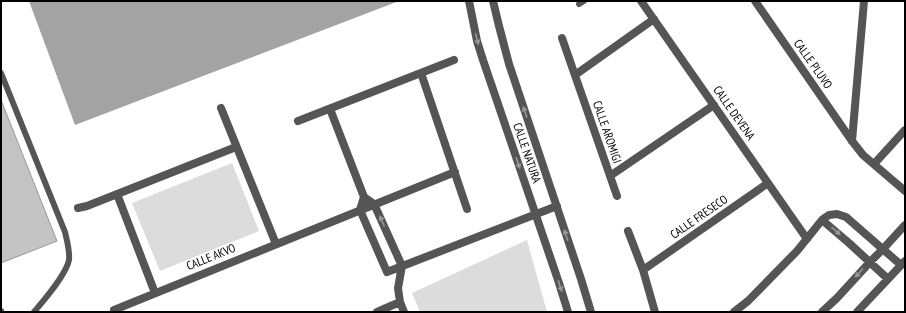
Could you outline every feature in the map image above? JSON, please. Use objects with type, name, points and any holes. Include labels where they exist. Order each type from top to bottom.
[{"type":"street","name":"CALLE NATURA","points":[[469,1],[477,41],[483,60],[568,312]]},
{"type":"street","name":"CALLE NATURA","points":[[493,1],[509,64],[591,312]]},
{"type":"street","name":"CALLE DEVENA","points":[[641,1],[807,239]]},
{"type":"street","name":"CALLE PLUVO","points":[[755,1],[852,141],[863,154],[905,191]]},
{"type":"street","points":[[852,141],[864,1]]},
{"type":"street","points":[[575,75],[654,19]]},
{"type":"street","name":"CALLE AROMIGI","points":[[562,38],[616,196]]},
{"type":"street","points":[[298,121],[454,60]]},
{"type":"street","points":[[421,73],[467,209]]},
{"type":"street","points":[[610,176],[714,105]]},
{"type":"street","points":[[221,108],[276,244]]},
{"type":"street","points":[[330,109],[364,197],[374,204],[402,266],[398,288],[400,302],[404,312]]},
{"type":"street","points":[[874,164],[905,130]]},
{"type":"street","points":[[78,208],[87,206],[236,146]]},
{"type":"street","name":"CALLE AKVO","points":[[114,310],[455,172]]},
{"type":"street","name":"CALLE FRESECO","points":[[643,270],[768,183]]},
{"type":"street","points":[[117,194],[155,293]]},
{"type":"street","points":[[364,197],[360,210],[387,272],[400,278]]},
{"type":"street","points":[[387,272],[557,206]]},
{"type":"street","points":[[734,312],[748,301],[798,251],[822,220],[833,214],[846,217],[883,249],[903,263],[857,312]]},
{"type":"street","points":[[822,220],[888,279]]},
{"type":"street","points":[[822,312],[905,225]]},
{"type":"street","points":[[628,230],[643,270],[655,312]]},
{"type":"street","points":[[377,312],[400,302]]},
{"type":"lane","points":[[1,73],[65,232],[69,250],[69,261],[63,272],[50,293],[34,312]]},
{"type":"shaded area","points":[[29,1],[399,1],[75,125]]},
{"type":"shaded area","points":[[232,163],[259,231],[160,271],[132,203]]},
{"type":"shaded area","points":[[527,240],[547,312],[420,312],[412,293]]},
{"type":"building","points":[[1,100],[57,241],[1,263]]}]
